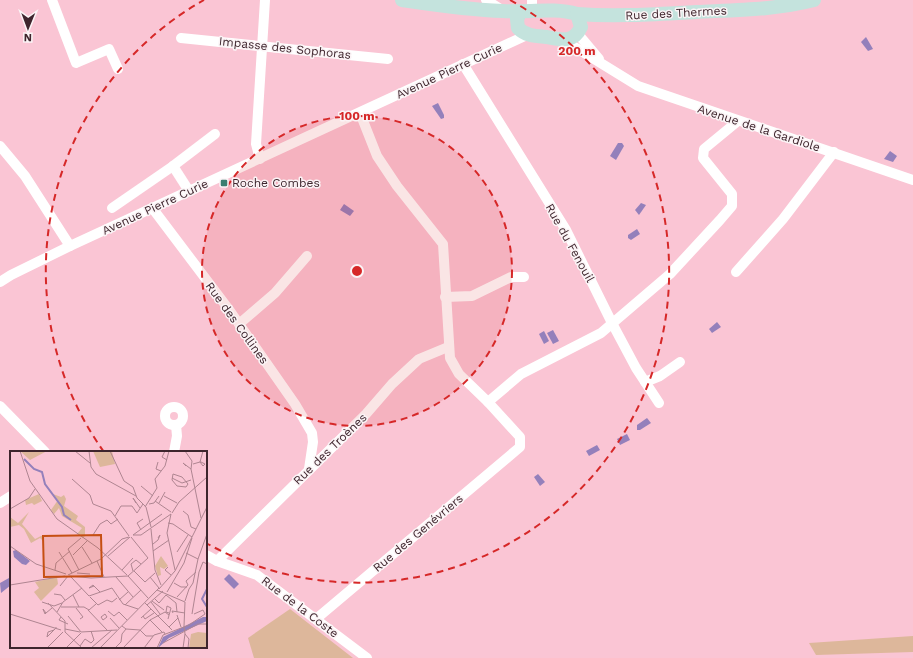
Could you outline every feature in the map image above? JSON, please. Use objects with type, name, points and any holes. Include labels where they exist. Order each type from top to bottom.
[{"type":"main road","points":[[402,0],[449,4],[579,25]]},
{"type":"main road","name":"Rue des Thermes","points":[[560,41],[570,39],[579,25],[608,16],[754,10],[789,6],[814,0]]},
{"type":"main road","points":[[522,16],[560,41]]},
{"type":"street","points":[[52,0],[76,63],[109,49],[118,69]]},
{"type":"street","points":[[260,159],[256,144],[265,0]]},
{"type":"street","points":[[486,0],[522,16]]},
{"type":"street","name":"Avenue Pierre Curie","points":[[0,282],[70,246],[360,113],[508,43],[522,16]]},
{"type":"street","name":"Avenue de la Gardiole","points":[[579,25],[608,69]]},
{"type":"street","name":"Impasse des Sophoras","points":[[180,38],[262,45],[388,59]]},
{"type":"street","name":"Avenue de la Gardiole","points":[[560,41],[573,46],[608,69],[638,86],[913,180]]},
{"type":"street","name":"Rue du Fenouil","points":[[464,64],[566,230],[612,323],[659,403]]},
{"type":"street","points":[[360,113],[378,156],[397,186],[443,244],[448,348],[450,358],[459,374],[488,402],[521,374],[601,333],[670,274],[720,220],[732,206],[732,194],[704,158],[704,149],[738,121]]},
{"type":"street","points":[[112,208],[173,166],[215,134]]},
{"type":"street","points":[[0,146],[25,176],[70,246]]},
{"type":"street","points":[[736,272],[754,255],[834,152]]},
{"type":"street","points":[[173,166],[189,191]]},
{"type":"street","name":"Rue des Collines","points":[[152,209],[239,324],[292,398],[312,433],[313,442],[309,468]]},
{"type":"street","points":[[239,324],[275,293],[307,256]]},
{"type":"street","points":[[445,297],[472,296],[511,277],[524,277]]},
{"type":"street","name":"Rue des Troènes","points":[[217,561],[309,468],[366,414],[392,384],[419,359],[448,348]]},
{"type":"street","points":[[646,382],[660,376],[680,362]]},
{"type":"street","name":"Rue des Genévriers","points":[[316,619],[520,447],[520,437],[488,402]]},
{"type":"street","points":[[0,406],[44,451]]},
{"type":"street","points":[[174,451],[177,436],[176,425]]},
{"type":"street","points":[[313,442],[319,449],[328,451]]},
{"type":"street","points":[[0,503],[10,497]]},
{"type":"street","name":"Rue de la Coste","points":[[207,556],[217,561],[257,575],[367,658]]},
{"type":"shaded area","points":[[866,37],[873,49],[868,51],[861,42]]},
{"type":"shaded area","points":[[438,103],[444,115],[444,118],[441,119],[432,106]]},
{"type":"shaded area","points":[[618,143],[622,143],[624,146],[616,160],[610,156]]},
{"type":"shaded area","points":[[890,151],[897,156],[893,162],[884,159]]},
{"type":"shaded area","points":[[641,203],[646,205],[639,215],[635,210]]},
{"type":"shaded area","points":[[344,204],[354,211],[350,216],[340,210]]},
{"type":"shaded area","points":[[637,229],[640,234],[631,240],[628,238],[628,235]]},
{"type":"shaded area","points":[[717,322],[721,327],[712,333],[709,329]]},
{"type":"shaded area","points":[[553,330],[559,341],[553,344],[547,333]]},
{"type":"shaded area","points":[[544,331],[549,341],[544,344],[539,334]]},
{"type":"shaded area","points":[[647,418],[651,423],[640,430],[637,430],[637,425]]},
{"type":"shaded area","points":[[627,434],[630,440],[620,445],[617,439]]},
{"type":"shaded area","points":[[597,445],[600,450],[589,456],[586,451]]},
{"type":"shaded area","points":[[538,474],[545,482],[540,486],[534,477]]},
{"type":"shaded area","points":[[229,574],[239,584],[234,589],[224,579]]},
{"type":"shaded area","points":[[9,578],[10,586],[1,593],[0,583]]},
{"type":"shaded area","points":[[290,609],[353,658],[254,658],[248,638]]},
{"type":"shaded area","points":[[913,636],[913,652],[816,655],[809,643]]},
{"type":"place","name":"Roche Combes","points":[[224,183]]}]
